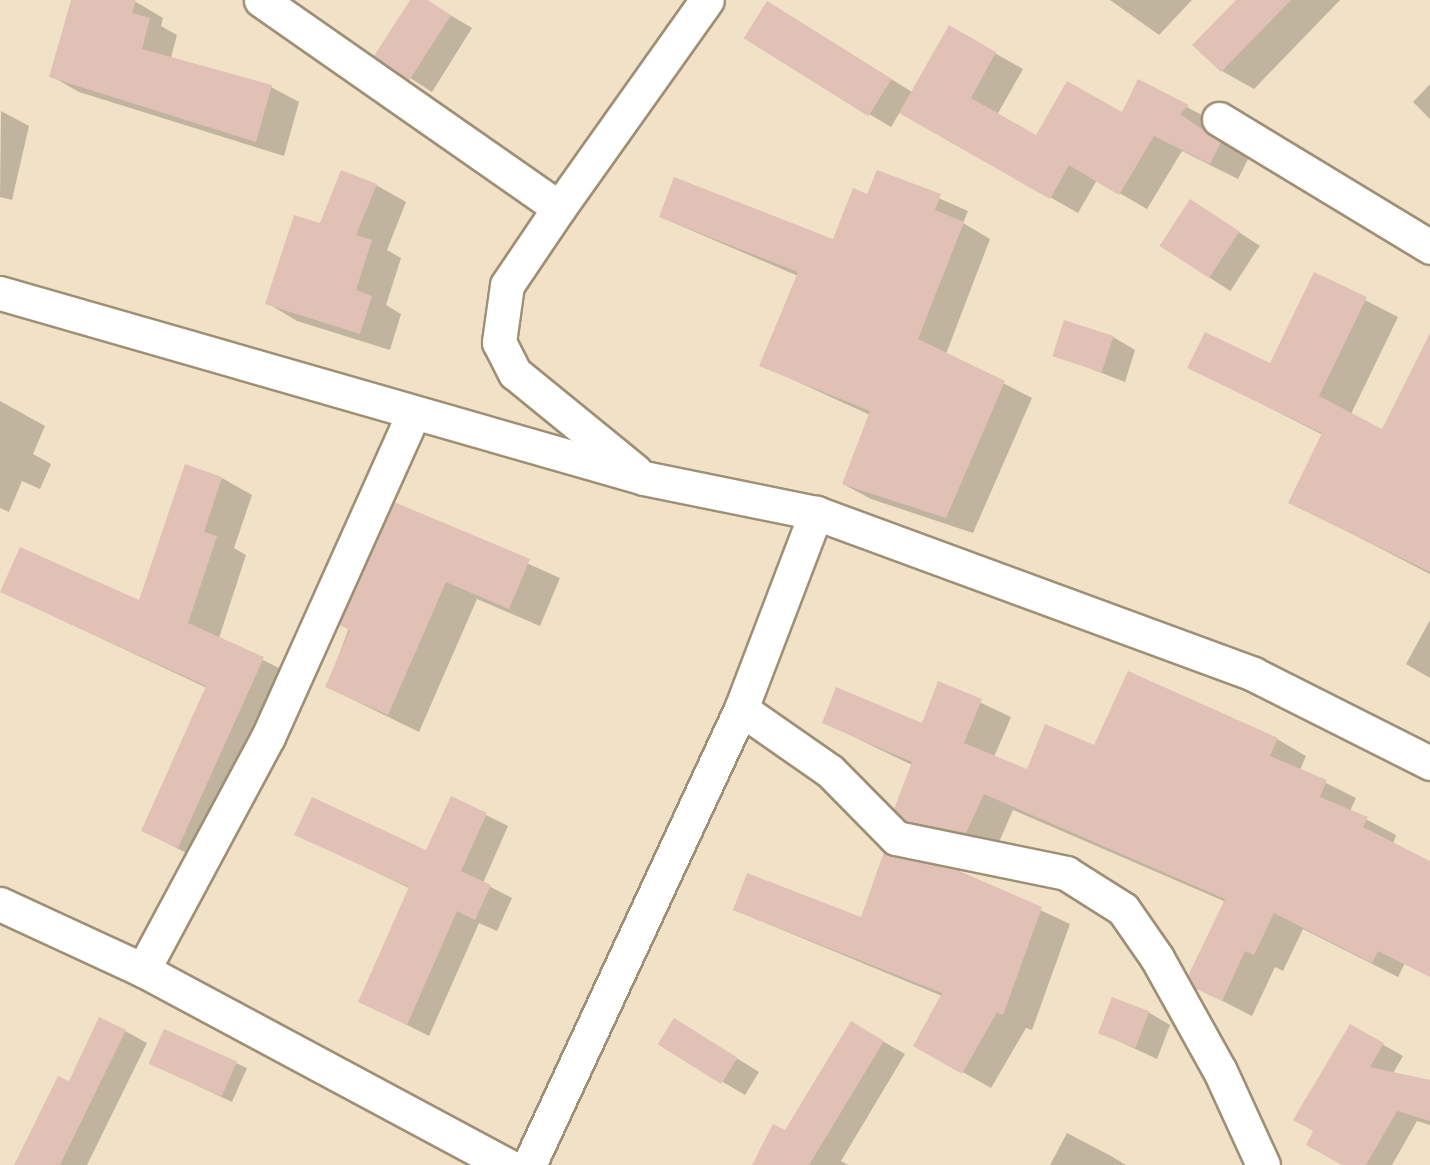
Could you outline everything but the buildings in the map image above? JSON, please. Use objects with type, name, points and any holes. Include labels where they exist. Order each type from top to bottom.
[{"type":"street","points":[[261,0],[559,208]]},
{"type":"street","points":[[644,478],[515,373],[499,342],[507,285],[707,0]]},
{"type":"street","points":[[1219,119],[1430,247]]},
{"type":"street","points":[[0,293],[413,414],[644,478],[816,513],[1253,674],[1430,763]]},
{"type":"street","points":[[143,970],[268,737],[413,414]]},
{"type":"street","points":[[530,1165],[741,708],[816,513]]},
{"type":"street","points":[[741,708],[830,771],[896,838],[1066,873],[1122,909],[1157,958],[1220,1071],[1263,1165]]},
{"type":"street","points":[[0,904],[143,970],[507,1165]]}]
